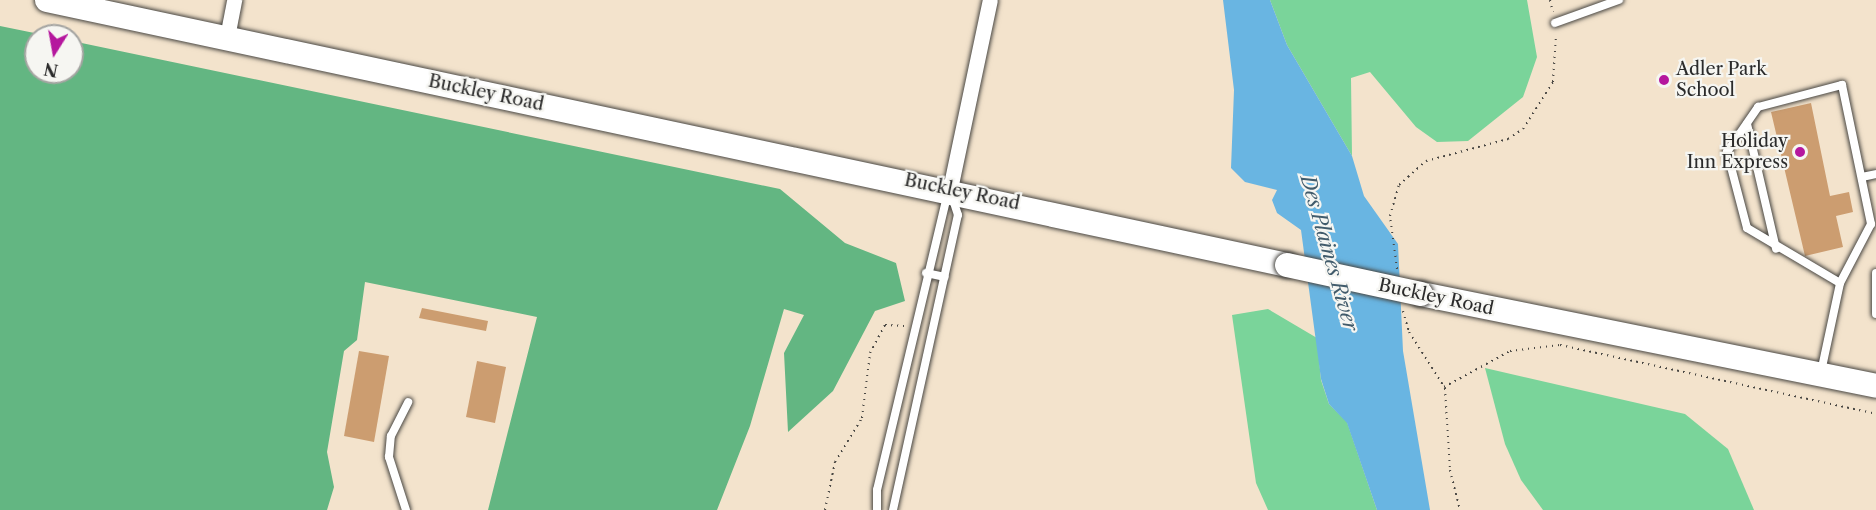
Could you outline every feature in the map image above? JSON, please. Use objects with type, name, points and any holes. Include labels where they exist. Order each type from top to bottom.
[{"type":"main road","name":"Buckley Road","points":[[47,0],[950,189],[1421,294],[1876,386]]},
{"type":"street","points":[[227,38],[234,0]]},
{"type":"street","points":[[950,189],[990,0]]},
{"type":"lane","points":[[1556,23],[1619,0]]},
{"type":"lane","points":[[1820,374],[1840,283],[1870,224],[1842,85],[1770,100],[1747,123],[1727,152],[1747,228],[1776,249],[1840,283]]},
{"type":"lane","points":[[1747,123],[1776,249]]},
{"type":"lane","points":[[1862,177],[1876,174]]},
{"type":"lane","points":[[877,510],[939,212],[950,189]]},
{"type":"lane","points":[[893,510],[958,215],[950,189]]},
{"type":"lane","points":[[926,273],[945,277]]},
{"type":"lane","points":[[1876,273],[1876,314]]},
{"type":"lane","points":[[406,510],[389,457],[392,436],[408,402]]},
{"type":"path","points":[[1392,232],[1399,185],[1409,171],[1446,152],[1508,139],[1535,117],[1553,82],[1556,23],[1550,0]]},
{"type":"path","points":[[825,510],[835,462],[862,418],[870,353],[885,325],[915,329]]},
{"type":"path","points":[[1409,333],[1444,387],[1451,416],[1450,470],[1460,510]]},
{"type":"path","points":[[1444,387],[1510,351],[1560,345],[1876,414]]},
{"type":"green space","points":[[1270,0],[1527,0],[1537,57],[1523,97],[1468,141],[1437,142],[1416,127],[1370,72],[1351,78],[1352,156],[1287,45]]},
{"type":"green space","points":[[0,26],[24,31],[24,84],[84,84],[84,44],[780,189],[845,243],[896,263],[905,301],[875,311],[833,391],[788,432],[784,353],[804,315],[784,309],[750,426],[717,510],[488,510],[537,317],[365,282],[357,340],[344,351],[327,452],[334,487],[327,510],[0,510]]},
{"type":"green space","points":[[1268,309],[1317,338],[1321,380],[1329,404],[1347,422],[1377,510],[1268,510],[1256,483],[1232,315]]},
{"type":"green space","points":[[1485,368],[1685,414],[1728,449],[1754,510],[1543,510],[1521,480],[1505,444]]},
{"type":"water","name":"Des Plaines River","points":[[1223,0],[1270,0],[1287,45],[1352,156],[1364,196],[1398,244],[1403,351],[1430,510],[1377,510],[1347,423],[1329,404],[1321,379],[1301,230],[1277,213],[1272,200],[1277,190],[1245,182],[1231,168],[1234,90]]},
{"type":"building","name":"Holiday Inn Express","points":[[1811,103],[1830,196],[1849,192],[1853,212],[1836,216],[1843,247],[1805,256],[1771,112]]},
{"type":"building","points":[[422,308],[488,321],[486,331],[419,318]]},
{"type":"building","points":[[359,351],[389,356],[374,442],[344,436]]},
{"type":"building","points":[[477,361],[506,367],[495,423],[466,417]]},
{"type":"place","name":"Adler Park School","points":[[1664,80]]},
{"type":"place","name":"Holiday Inn Express","points":[[1800,152]]}]
